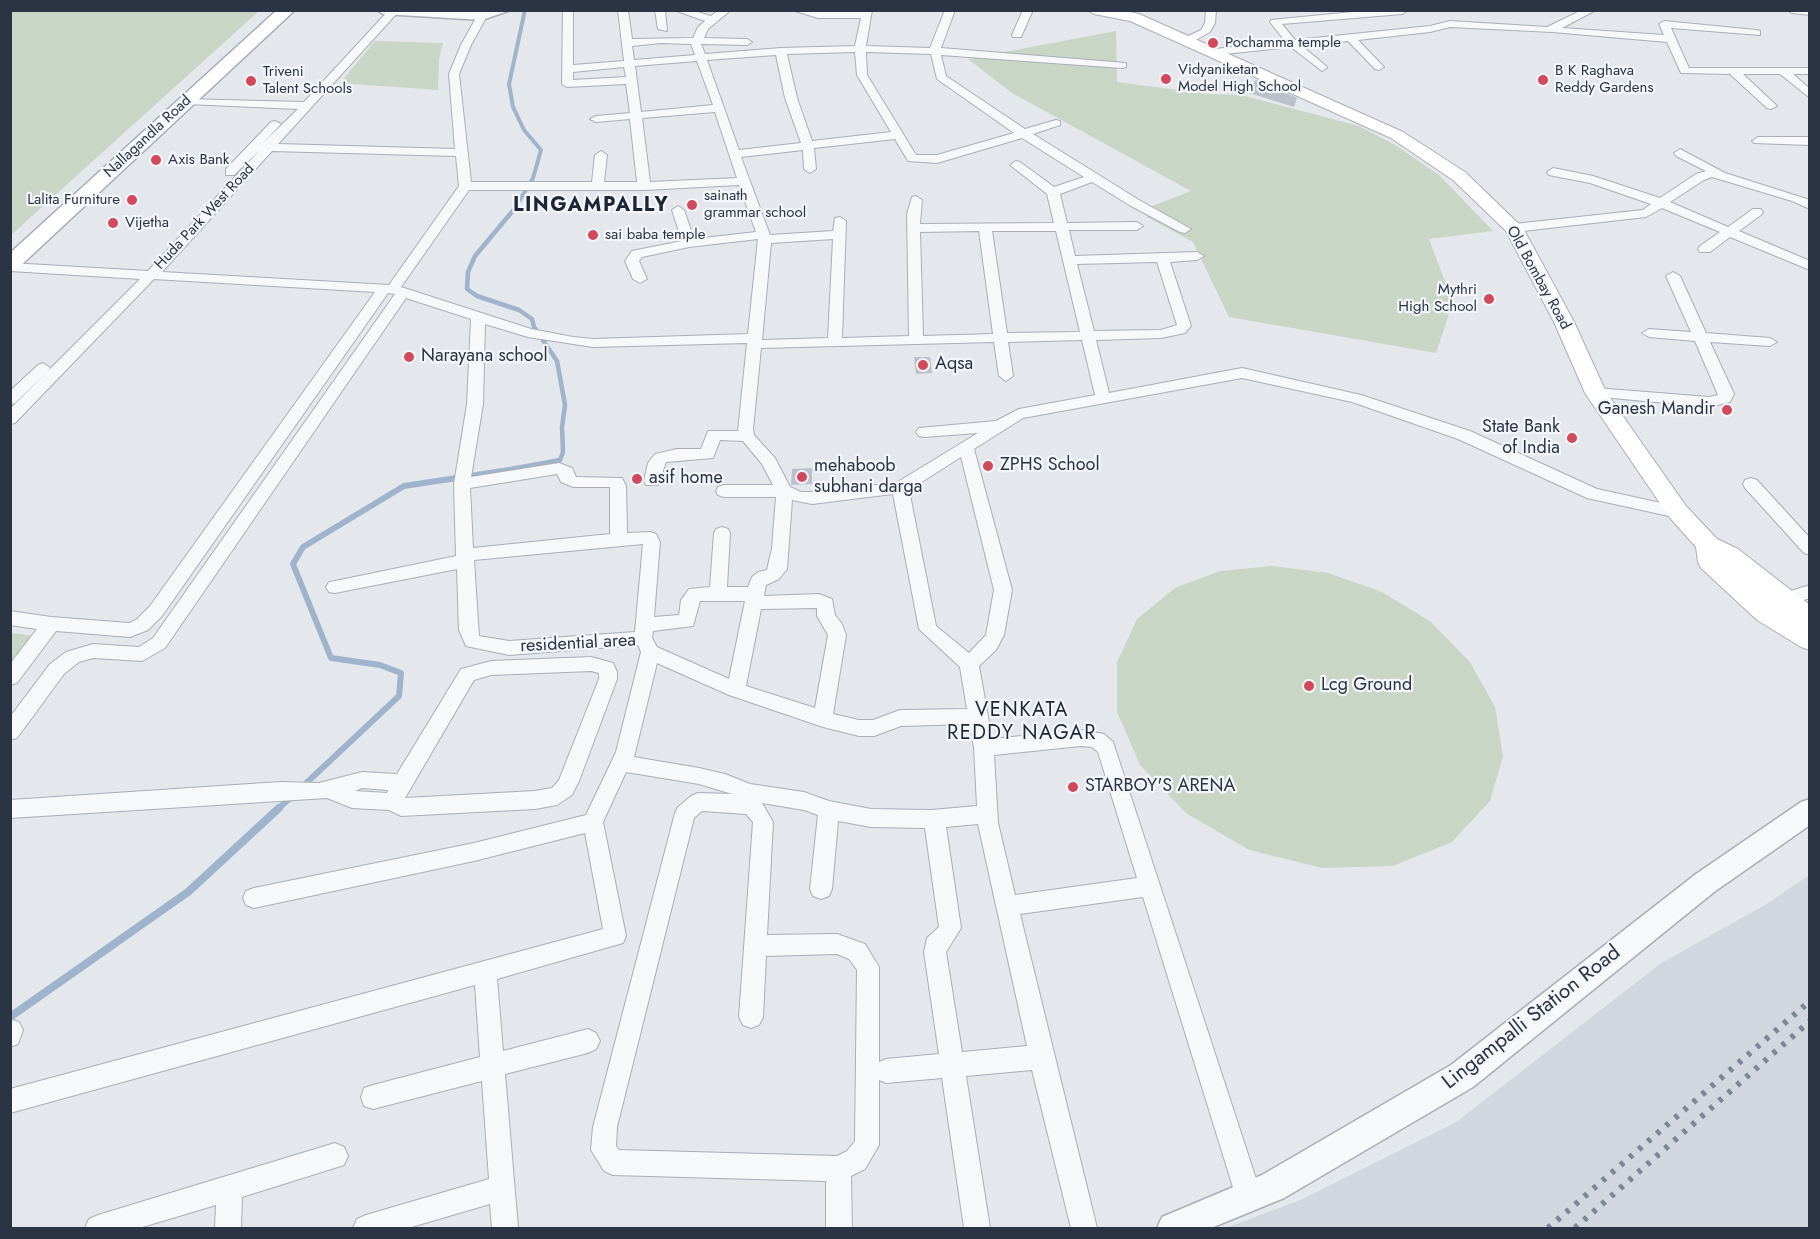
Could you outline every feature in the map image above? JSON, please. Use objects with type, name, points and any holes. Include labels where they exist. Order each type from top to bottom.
[{"type":"main road","name":"Nallagandla Road","points":[[10,249],[272,10]]},
{"type":"main road","name":"Nallagandla Road","points":[[10,266],[287,10]]},
{"type":"main road","name":"Old Bombay Road","points":[[1094,10],[1134,17],[1215,52],[1397,135],[1459,176],[1514,228],[1564,322],[1596,393],[1678,512],[1708,545],[1710,562],[1774,607],[1809,640]]},
{"type":"main road","name":"Old Bombay Road","points":[[1774,607],[1809,618]]},
{"type":"street","points":[[384,11],[482,16],[505,10]]},
{"type":"street","points":[[568,10],[568,84],[630,80]]},
{"type":"street","points":[[623,10],[644,186]]},
{"type":"street","points":[[660,10],[663,29]]},
{"type":"street","points":[[679,10],[713,20]]},
{"type":"street","points":[[726,10],[699,31],[697,41],[764,237],[745,429],[747,436],[769,462],[784,491],[778,569],[772,575],[764,577],[756,593],[736,690]]},
{"type":"street","points":[[797,10],[818,15],[867,13],[860,50],[862,75],[912,158],[924,160],[978,148],[1056,123]]},
{"type":"street","points":[[950,10],[935,49],[940,77],[1024,134],[1136,203],[1185,229]]},
{"type":"street","points":[[1017,35],[1028,10]]},
{"type":"street","points":[[1188,40],[1205,32],[1210,23],[1211,10]]},
{"type":"street","points":[[1447,10],[1450,24]]},
{"type":"street","points":[[1549,30],[1591,10]]},
{"type":"street","points":[[1792,10],[1809,12]]},
{"type":"street","name":"Huda Park West Road","points":[[10,400],[146,273],[253,147],[384,11]]},
{"type":"street","name":"Huda Park West Road","points":[[10,419],[146,273],[270,147],[394,11]]},
{"type":"street","points":[[1322,68],[1292,43],[1275,22],[1402,11]]},
{"type":"street","points":[[10,732],[57,669],[73,657],[93,651],[142,654],[159,643],[465,186],[454,74],[466,45],[482,16]]},
{"type":"street","points":[[1215,52],[1430,29],[1450,24],[1671,39]]},
{"type":"street","points":[[1756,33],[1664,24],[1685,70],[1809,71]]},
{"type":"street","points":[[1350,37],[1379,67]]},
{"type":"street","points":[[626,43],[747,42]]},
{"type":"street","points":[[567,69],[781,51],[860,50],[936,52],[1122,65]]},
{"type":"street","points":[[781,51],[791,98],[811,159],[810,169]]},
{"type":"street","points":[[1733,71],[1771,106]]},
{"type":"street","points":[[1783,71],[1809,95]]},
{"type":"street","points":[[187,101],[308,106]]},
{"type":"street","points":[[596,119],[720,108]]},
{"type":"street","points":[[734,154],[899,135]]},
{"type":"street","points":[[1758,141],[1809,141]]},
{"type":"street","points":[[253,147],[463,153]]},
{"type":"street","points":[[1680,153],[1719,174],[1796,198],[1809,205]]},
{"type":"street","points":[[598,186],[601,155]]},
{"type":"street","points":[[1016,165],[1053,192],[1103,398]]},
{"type":"street","points":[[1553,172],[1593,180],[1661,203],[1807,261]]},
{"type":"street","points":[[1514,228],[1638,215],[1700,177],[1706,174],[1719,174]]},
{"type":"street","points":[[1053,192],[1094,177]]},
{"type":"street","points":[[465,186],[644,186],[745,181]]},
{"type":"street","points":[[916,200],[913,214],[916,340]]},
{"type":"street","points":[[678,210],[689,243]]},
{"type":"street","points":[[1705,249],[1757,212]]},
{"type":"street","points":[[914,228],[1137,226]]},
{"type":"street","points":[[985,227],[1006,376]]},
{"type":"street","points":[[640,279],[632,261],[633,257],[689,243],[839,228],[835,342]]},
{"type":"street","points":[[1070,260],[1197,256]]},
{"type":"street","points":[[10,266],[394,289],[528,333],[593,343],[835,342],[1161,334],[1180,330],[1184,320],[1162,258]]},
{"type":"street","points":[[1785,274],[1807,261]]},
{"type":"street","points":[[1596,393],[1708,402],[1725,399],[1726,394],[1673,276]]},
{"type":"street","points":[[10,618],[51,624],[130,630],[142,624],[156,611],[394,289]]},
{"type":"street","name":"residential area","points":[[478,316],[475,404],[463,479],[468,630],[472,640],[491,646],[509,648],[645,638],[736,690],[823,719],[859,728],[874,728],[900,718],[980,716]]},
{"type":"street","points":[[1649,333],[1770,342]]},
{"type":"street","points":[[724,491],[784,491],[799,497],[812,498],[900,488],[1019,414],[1242,372],[1356,398],[1464,435],[1593,494],[1678,512]]},
{"type":"street","points":[[924,432],[1000,426]]},
{"type":"street","points":[[652,481],[656,463],[661,458],[677,454],[707,454],[714,435],[747,436]]},
{"type":"street","points":[[966,447],[1003,590],[990,645],[969,664]]},
{"type":"street","points":[[463,479],[549,468],[564,470],[567,478],[573,482],[618,483],[619,539]]},
{"type":"street","points":[[1751,484],[1809,549]]},
{"type":"street","points":[[900,488],[928,629],[969,664],[980,716],[988,814],[1041,1057],[1084,1228]]},
{"type":"street","points":[[719,587],[722,533]]},
{"type":"street","points":[[10,1101],[615,936],[593,822],[626,752],[645,638],[652,542],[650,538],[619,539],[465,558],[335,587]]},
{"type":"street","points":[[645,638],[684,622],[689,617],[692,595],[719,587],[819,601],[826,604],[826,616],[837,634],[823,719]]},
{"type":"street","points":[[1774,607],[1809,591]]},
{"type":"street","points":[[10,678],[51,624]]},
{"type":"street","points":[[10,810],[280,791],[323,791],[352,799],[393,802],[401,807],[535,800],[557,796],[565,789],[569,781],[608,679],[606,668],[591,664],[491,668],[468,674],[402,783],[393,802]]},
{"type":"street","points":[[984,748],[1081,738],[1096,740],[1106,748],[1249,1197]]},
{"type":"street","points":[[621,763],[699,776],[725,782],[748,792],[804,801],[830,810],[871,818],[934,818],[988,814]]},
{"type":"street","points":[[323,791],[362,780],[402,783]]},
{"type":"street","points":[[751,1017],[763,822],[759,813],[752,806],[725,802],[698,802],[685,813],[605,1127],[603,1150],[613,1162],[838,1169],[856,1160],[867,1145],[868,967],[857,951],[837,944],[756,946]]},
{"type":"street","points":[[821,889],[830,810]]},
{"type":"street","name":"Lingampalli Station Road","points":[[1173,1228],[1272,1187],[1462,1076],[1705,883],[1809,810]]},
{"type":"street","points":[[934,818],[950,928],[935,945],[935,952],[977,1228]]},
{"type":"street","points":[[254,898],[474,852],[593,822]]},
{"type":"street","points":[[1007,906],[1150,886]]},
{"type":"street","points":[[485,971],[505,1228]]},
{"type":"street","points":[[373,1096],[588,1041]]},
{"type":"street","points":[[886,1071],[1041,1057]]},
{"type":"street","points":[[98,1228],[335,1156]]},
{"type":"street","points":[[838,1169],[838,1228]]},
{"type":"street","points":[[366,1228],[502,1188]]},
{"type":"street","points":[[228,1189],[228,1228]]},
{"type":"shaded area","points":[[1809,875],[1809,1228],[1226,1228],[1303,1199],[1455,1123],[1660,964],[1770,902]]},
{"type":"green space","points":[[11,10],[259,10],[259,11],[11,235]]},
{"type":"green space","points":[[1116,31],[1117,82],[1208,94],[1241,95],[1359,126],[1395,145],[1439,175],[1493,231],[1429,239],[1450,295],[1448,317],[1436,353],[1229,317],[1193,242],[1147,217],[1150,207],[1191,191],[1012,93],[968,59]]},
{"type":"green space","points":[[375,41],[443,43],[439,59],[438,90],[340,83]]},
{"type":"green space","points":[[1272,566],[1328,573],[1382,592],[1431,622],[1470,662],[1495,707],[1503,756],[1490,801],[1452,842],[1393,866],[1322,868],[1249,850],[1186,813],[1140,765],[1117,712],[1117,662],[1137,619],[1175,588],[1220,571]]},
{"type":"green space","points":[[11,633],[36,636],[11,668]]},
{"type":"building","points":[[1256,80],[1297,98],[1294,107],[1246,92]]},
{"type":"building","name":"Aqsa","points":[[914,357],[930,357],[932,373],[916,374]]},
{"type":"building","name":"mehaboob subhani darga","points":[[812,468],[812,484],[791,485],[792,469]]},
{"type":"waterway","points":[[515,208],[533,178],[541,150],[524,130],[513,107],[509,84],[525,10]]},
{"type":"waterway","points":[[494,472],[560,460],[563,452],[562,427],[565,405],[557,361],[534,327],[532,319],[519,310],[477,296],[467,289],[468,272],[475,256],[516,207]]},
{"type":"waterway","points":[[301,788],[399,696],[401,673],[380,665],[331,658],[293,564],[303,547],[404,486],[503,471]]},
{"type":"waterway","points":[[277,810],[291,797]]},
{"type":"waterway","points":[[10,1017],[188,892],[279,808]]},
{"type":"railway","points":[[1548,1228],[1810,1001]]},
{"type":"railway","points":[[1575,1228],[1810,1021]]},
{"type":"place","name":"Pochamma temple","points":[[1213,43]]},
{"type":"place","name":"Vidyaniketan Model High School","points":[[1166,79]]},
{"type":"place","name":"B K Raghava Reddy Gardens","points":[[1543,80]]},
{"type":"place","name":"Triveni Talent Schools","points":[[251,81]]},
{"type":"place","name":"Axis Bank","points":[[156,160]]},
{"type":"place","name":"Lalita Furniture","points":[[132,200]]},
{"type":"place","name":"sainath grammar school","points":[[692,205]]},
{"type":"place","name":"Vijetha","points":[[113,223]]},
{"type":"place","name":"sai baba temple","points":[[593,235]]},
{"type":"place","name":"Mythri High School","points":[[1489,299]]},
{"type":"place","name":"Narayana school","points":[[409,357]]},
{"type":"place","name":"Aqsa","points":[[923,365]]},
{"type":"place","name":"Ganesh Mandir","points":[[1727,410]]},
{"type":"place","name":"State Bank of India","points":[[1572,438]]},
{"type":"place","name":"ZPHS School","points":[[988,466]]},
{"type":"place","name":"mehaboob subhani darga","points":[[802,477]]},
{"type":"place","name":"asif home","points":[[637,479]]},
{"type":"place","name":"Lcg Ground","points":[[1309,686]]},
{"type":"place","name":"STARBOY'S ARENA","points":[[1073,787]]},
{"type":"district","name":"LINGAMPALLY","points":[[591,206]]},
{"type":"district","name":"VENKATA REDDY NAGAR","points":[[1022,722]]}]
